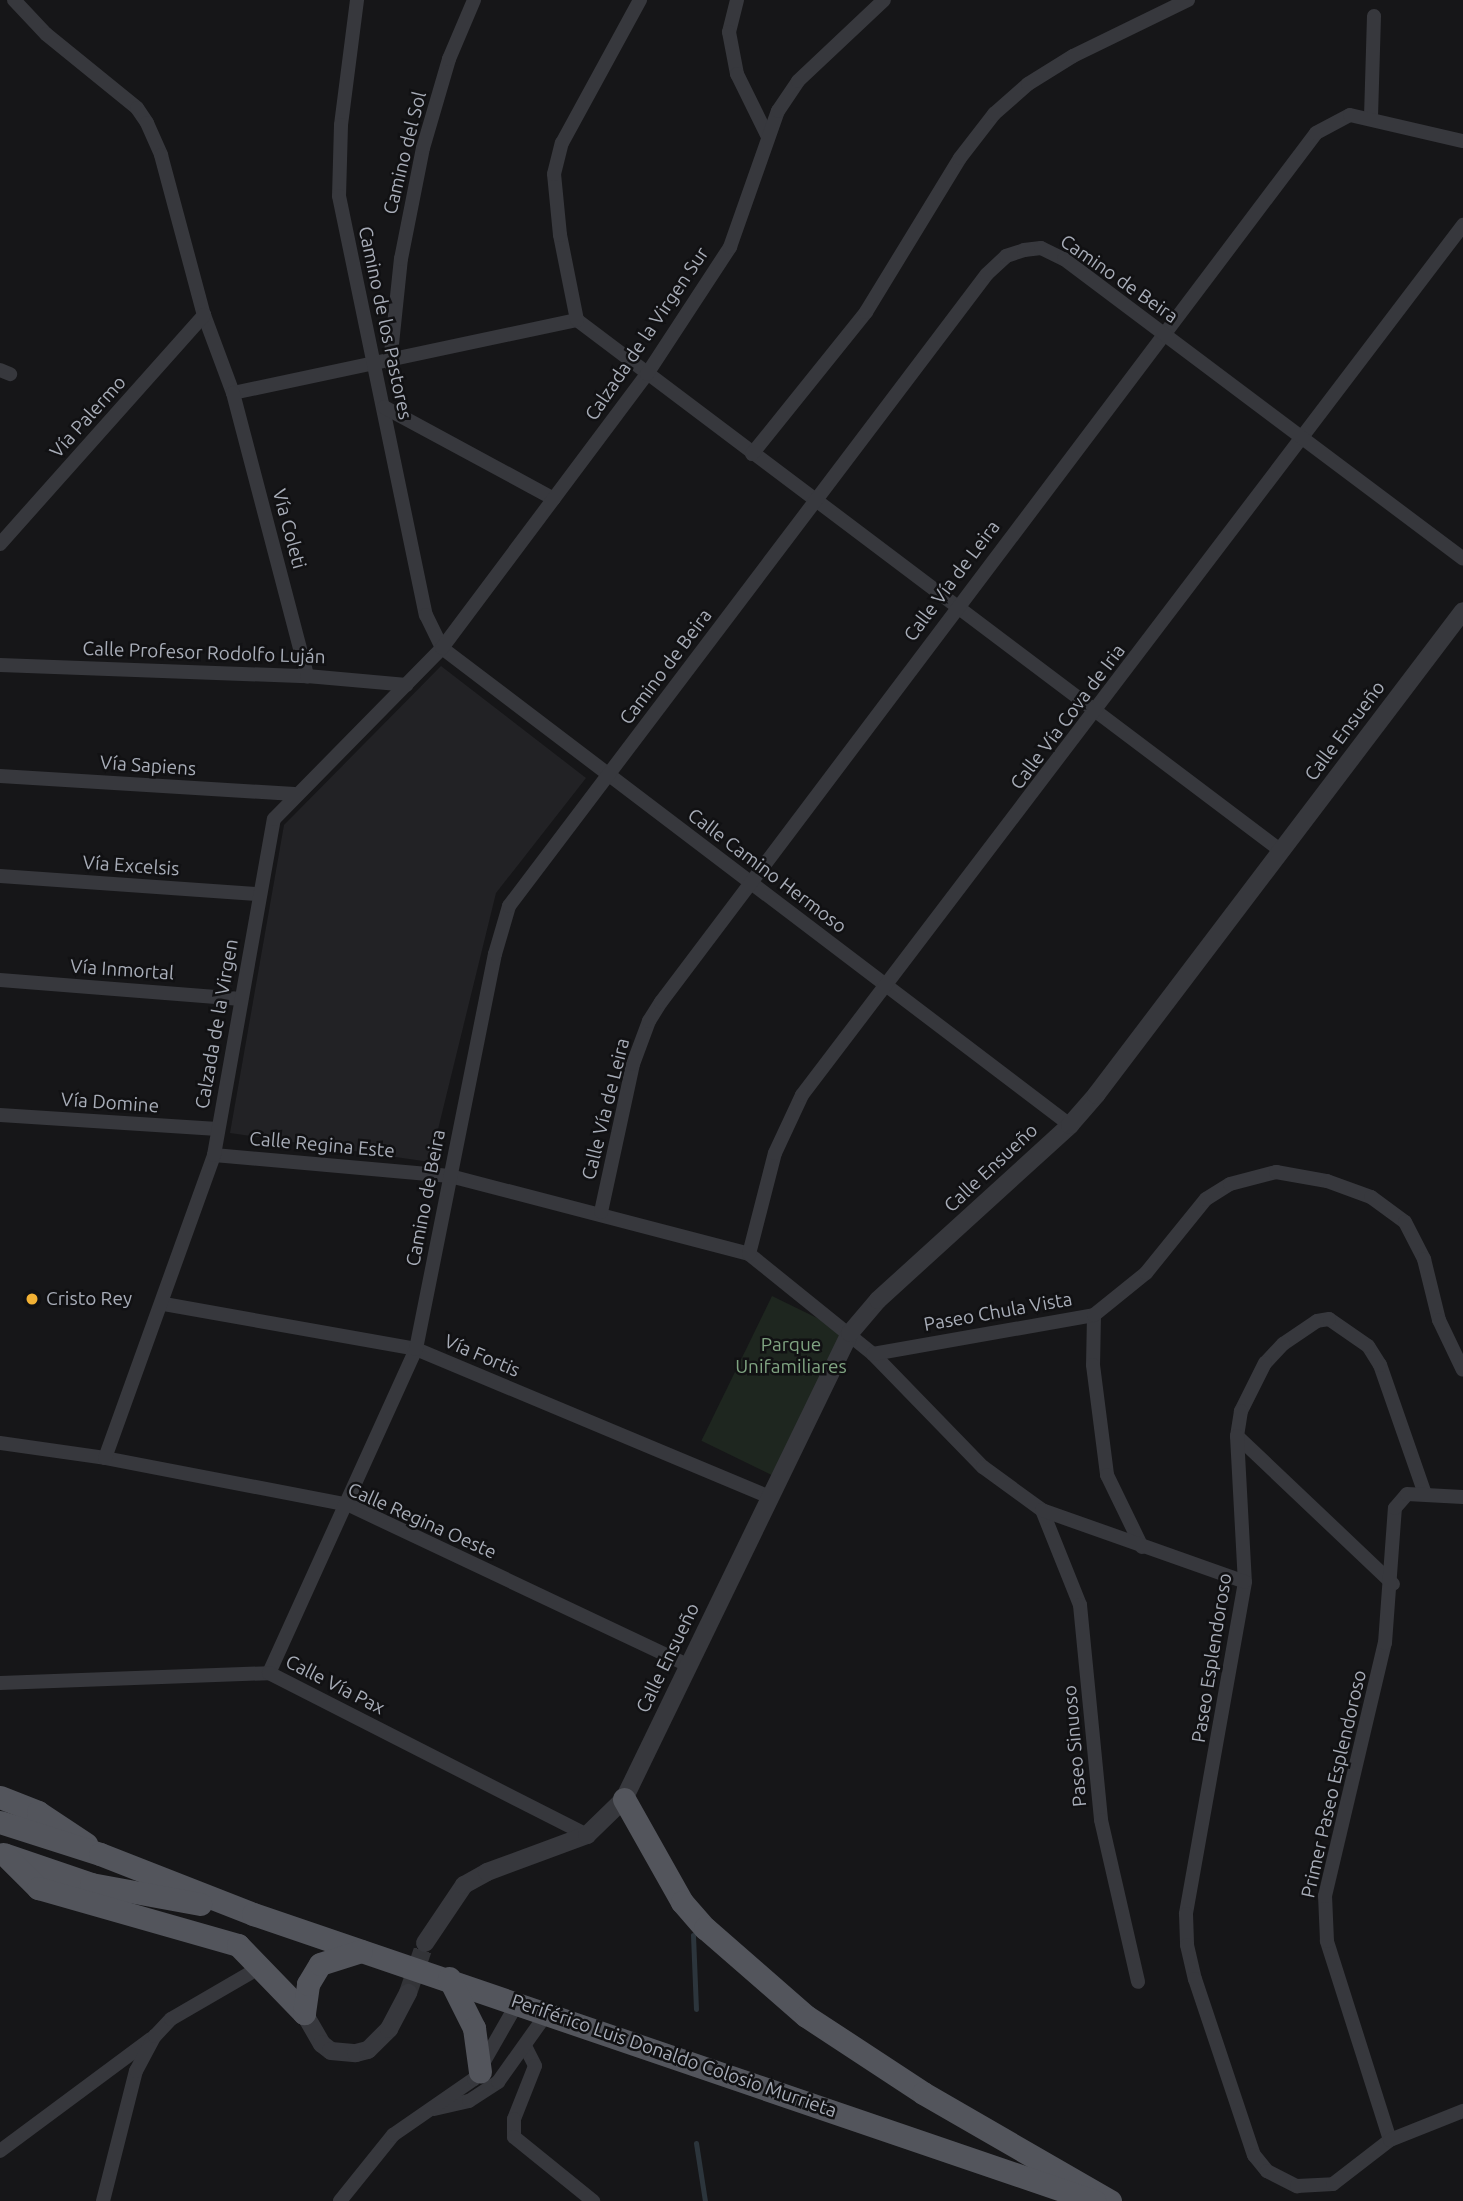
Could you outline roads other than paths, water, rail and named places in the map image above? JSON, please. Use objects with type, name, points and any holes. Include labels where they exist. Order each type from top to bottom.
[{"type":"main road","points":[[0,1797],[60,1824],[100,1854],[91,1884]]},
{"type":"main road","points":[[624,1799],[682,1902],[705,1928],[797,2008],[923,2093],[1110,2201]]},
{"type":"main road","name":"Periférico Luis Donaldo Colosio Murrieta","points":[[0,1822],[100,1854],[253,1914],[449,1978],[1094,2201]]},
{"type":"main road","points":[[3,1854],[38,1888],[224,1940],[262,1966],[304,2013]]},
{"type":"main road","name":"Periférico Luis Donaldo Colosio Murrieta","points":[[3,1854],[91,1884],[253,1914]]},
{"type":"main road","points":[[304,2013],[308,1984],[320,1964],[361,1951]]},
{"type":"main road","points":[[449,1978],[474,2028],[473,2079]]},
{"type":"street","name":"Vía Coleti","points":[[14,0],[46,34],[137,108],[161,155],[204,315],[233,393],[307,676]]},
{"type":"street","name":"Camino de los Pastores","points":[[357,0],[341,125],[339,187],[349,252],[383,364],[384,407],[426,615],[442,648]]},
{"type":"street","name":"Camino del Sol","points":[[383,364],[423,148],[449,59],[474,0]]},
{"type":"street","points":[[640,0],[562,143],[554,174],[560,235],[576,320],[752,454],[958,603],[1280,850]]},
{"type":"street","points":[[737,0],[729,32],[737,74],[767,135]]},
{"type":"street","name":"Calzada de la Virgen Sur","points":[[442,648],[648,374],[730,247],[767,135],[798,81],[884,0]]},
{"type":"street","points":[[752,454],[866,312],[960,158],[994,114],[1028,84],[1073,55],[1188,0]]},
{"type":"street","points":[[1371,117],[1374,16]]},
{"type":"street","name":"Calle Vía de Leira","points":[[601,1212],[633,1064],[649,1021],[958,603],[1317,133],[1350,115],[1371,117],[1463,142]]},
{"type":"street","name":"Calle Vía Cova de Iria","points":[[749,1254],[786,1124],[802,1095],[888,988],[1299,438],[1463,225]]},
{"type":"street","name":"Camino de Beira","points":[[269,1673],[349,1505],[416,1349],[501,927],[520,888],[817,502],[987,274],[1006,256],[1041,248],[1053,254],[1165,334],[1299,438],[1463,559]]},
{"type":"street","name":"Vía Palermo","points":[[0,544],[204,315]]},
{"type":"street","points":[[233,393],[383,364],[576,320]]},
{"type":"street","points":[[384,407],[554,499]]},
{"type":"street","name":"Calle Ensueño","points":[[624,1799],[850,1334],[878,1300],[1070,1125],[1463,611]]},
{"type":"street","name":"Calzada de la Virgen","points":[[105,1458],[164,1304],[214,1155],[270,829],[294,794],[442,648]]},
{"type":"street","name":"Calle Camino Hermoso","points":[[442,648],[1070,1125]]},
{"type":"street","name":"Calle Profesor Rodolfo Luján","points":[[0,664],[307,676],[407,685]]},
{"type":"street","name":"Vía Sapiens","points":[[0,776],[294,794]]},
{"type":"street","name":"Vía Excelsis","points":[[0,876],[259,894]]},
{"type":"street","name":"Vía Inmortal","points":[[0,980],[241,999]]},
{"type":"street","name":"Vía Domine","points":[[0,1115],[218,1129]]},
{"type":"street","name":"Calle Regina Este","points":[[214,1155],[450,1176],[601,1212],[749,1254],[850,1334]]},
{"type":"street","name":"Paseo Chula Vista","points":[[873,1354],[1094,1315],[1146,1273],[1206,1199],[1230,1184],[1254,1176],[1297,1174],[1371,1197],[1405,1222],[1423,1259],[1439,1320],[1463,1370]]},
{"type":"street","name":"Vía Fortis","points":[[164,1304],[416,1349],[770,1497]]},
{"type":"street","points":[[1094,1315],[1094,1379],[1107,1475],[1142,1547]]},
{"type":"street","name":"Paseo Esplendoroso","points":[[1390,2140],[1353,2173],[1318,2188],[1282,2179],[1254,2155],[1195,1979],[1187,1945],[1186,1914],[1245,1582],[1237,1436],[1249,1390],[1265,1363],[1300,1330],[1329,1319],[1355,1333],[1380,1365],[1424,1494]]},
{"type":"street","points":[[850,1334],[873,1354],[983,1467],[1042,1510],[1245,1582]]},
{"type":"street","points":[[1237,1436],[1393,1584]]},
{"type":"street","name":"Calle Regina Oeste","points":[[0,1443],[105,1458],[349,1505],[688,1665]]},
{"type":"street","name":"Primer Paseo Esplendoroso","points":[[1390,2140],[1324,1917],[1325,1896],[1385,1643],[1393,1584],[1395,1507],[1402,1497],[1424,1494],[1463,1497]]},
{"type":"street","name":"Paseo Sinuoso","points":[[1042,1510],[1080,1605],[1101,1821],[1138,1982]]},
{"type":"street","name":"Calle Vía Pax","points":[[0,1683],[146,1674],[269,1673],[587,1835]]},
{"type":"street","points":[[425,1943],[464,1885],[487,1872],[587,1835],[624,1799]]},
{"type":"street","points":[[103,2201],[136,2071],[156,2036],[171,2019],[262,1966]]},
{"type":"street","points":[[304,2013],[322,2044],[331,2051],[356,2053],[368,2050],[389,2029],[408,1993]]},
{"type":"street","points":[[469,2101],[473,2079],[518,2002]]},
{"type":"street","points":[[426,2111],[469,2101],[498,2082],[548,2012]]},
{"type":"street","points":[[0,2151],[156,2036]]},
{"type":"street","points":[[525,2046],[535,2066],[514,2119],[514,2137],[593,2201]]},
{"type":"street","points":[[340,2201],[393,2135],[473,2079]]},
{"type":"street","points":[[1390,2140],[1463,2111]]},
{"type":"waterway","points":[[693,1935],[696,2009]]},
{"type":"waterway","points":[[696,2143],[705,2201]]},
{"type":"tunnel","points":[[408,1993],[425,1943]]},
{"type":"place","name":"Cristo Rey","points":[[32,1299]]},
{"type":"park label","name":"Parque Unifamiliares","points":[[791,1356]]}]
